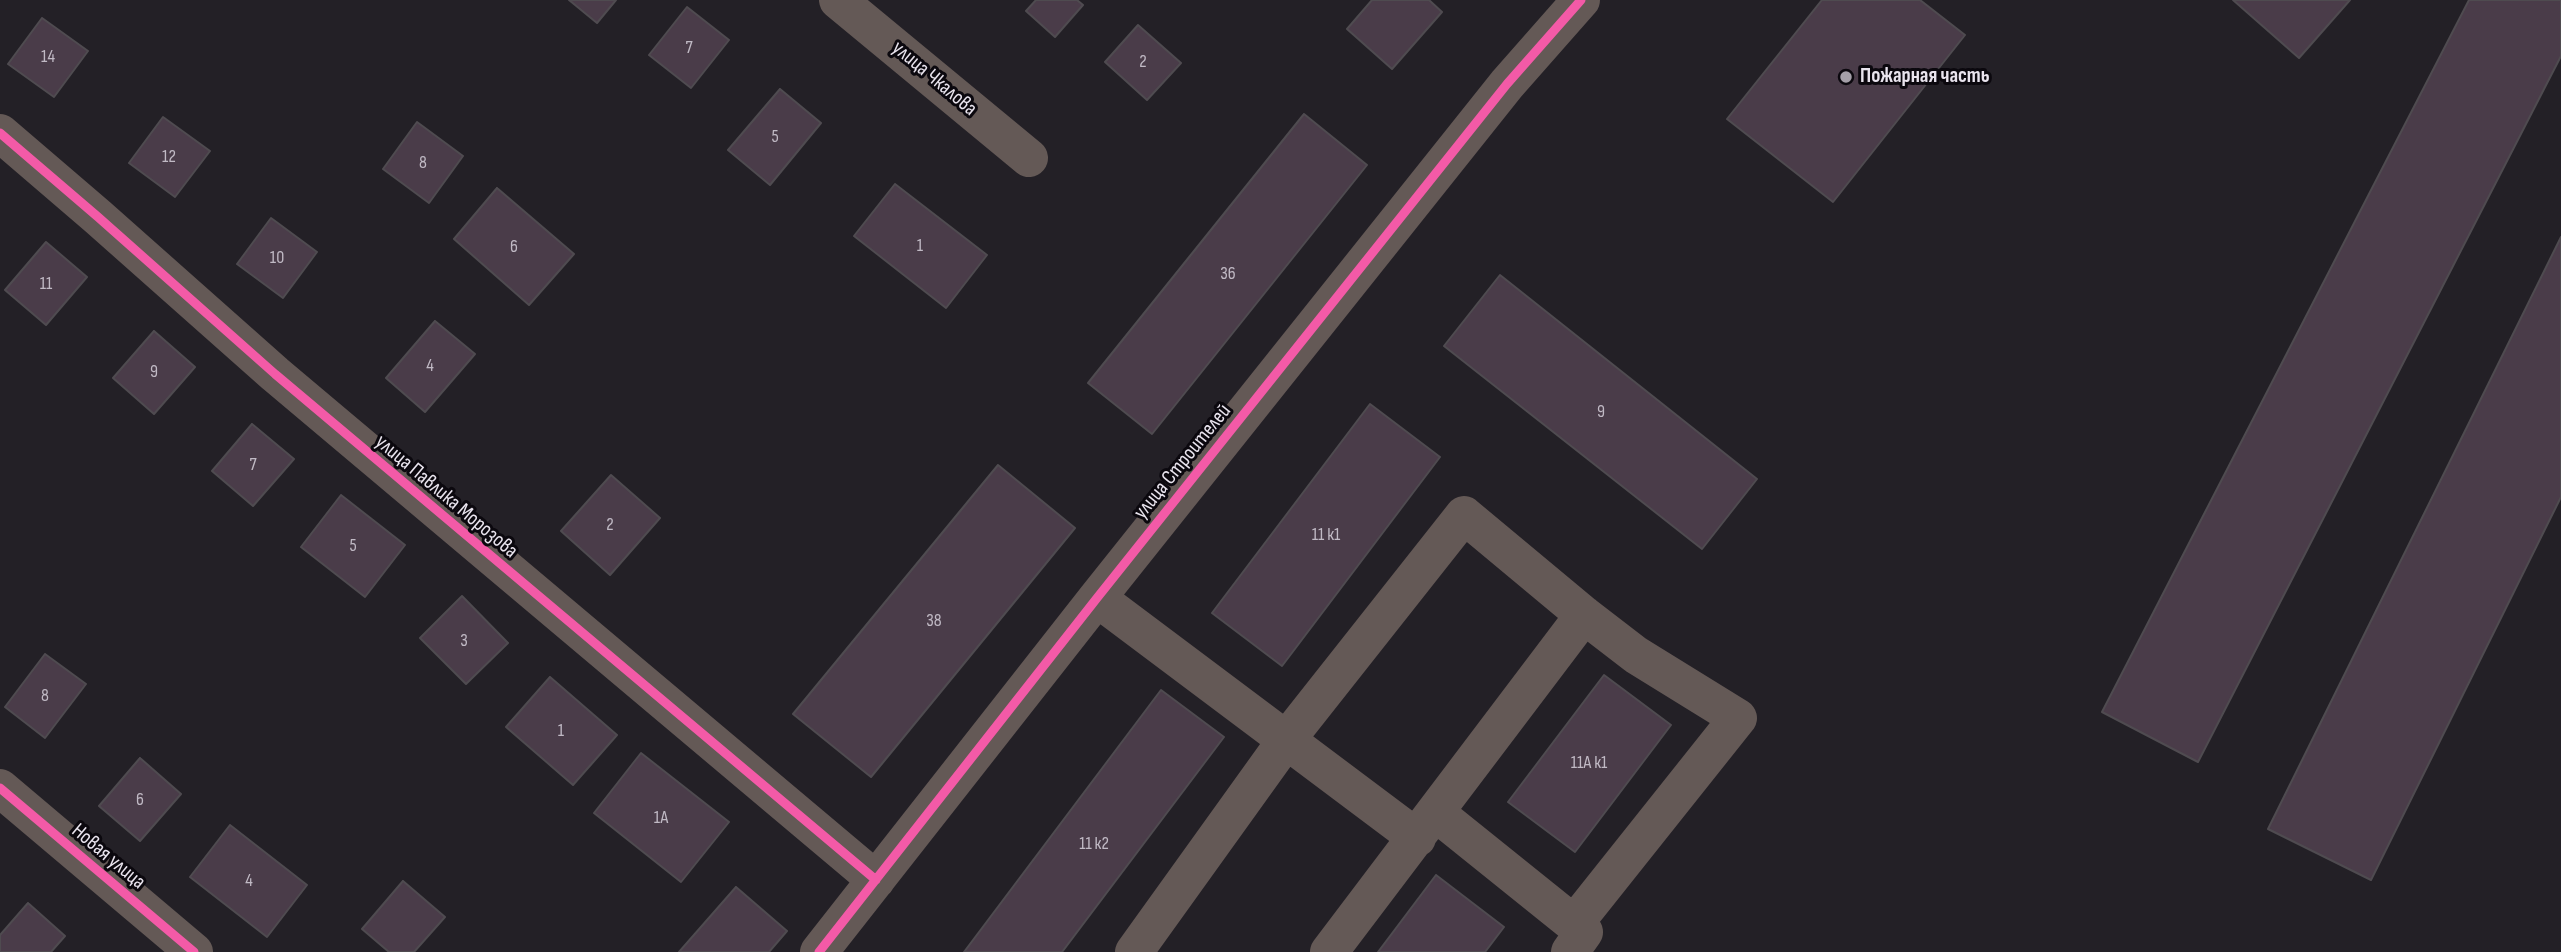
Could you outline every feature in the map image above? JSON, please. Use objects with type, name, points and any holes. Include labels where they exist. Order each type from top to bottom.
[{"type":"street","name":"улица Чкалова","points":[[838,0],[1029,158]]},
{"type":"street","name":"улица Строителей","points":[[819,952],[1507,84],[1581,0]]},
{"type":"street","name":"улица Павлика Морозова","points":[[0,134],[275,374],[876,880]]},
{"type":"street","points":[[1097,598],[1287,738],[1426,826],[1572,938],[1738,718],[1636,655],[1464,515],[1287,738],[1134,952]]},
{"type":"street","points":[[1329,952],[1584,615]]},
{"type":"street","name":"Новая улица","points":[[0,788],[194,952]]},
{"type":"building","points":[[569,0],[616,0],[597,23]]},
{"type":"building","points":[[1036,0],[1077,0],[1083,5],[1055,37],[1026,11]]},
{"type":"building","points":[[1372,0],[1429,0],[1442,12],[1392,69],[1347,29]]},
{"type":"building","name":"Пожарная часть","points":[[1822,0],[1920,0],[1965,35],[1833,202],[1727,119]]},
{"type":"building","points":[[2233,0],[2350,0],[2299,58]]},
{"type":"building","points":[[2469,0],[2561,0],[2561,56],[2198,762],[2102,712]]},
{"type":"building","points":[[687,7],[729,40],[691,88],[649,55]]},
{"type":"building","points":[[42,18],[88,51],[54,97],[8,64]]},
{"type":"building","points":[[1138,25],[1181,63],[1147,100],[1105,62]]},
{"type":"building","points":[[780,89],[821,123],[770,185],[728,150]]},
{"type":"building","points":[[1304,114],[1367,165],[1152,434],[1088,383]]},
{"type":"building","points":[[163,117],[210,151],[175,197],[129,163]]},
{"type":"building","points":[[417,122],[463,156],[429,203],[383,169]]},
{"type":"building","points":[[895,184],[987,255],[946,308],[854,236]]},
{"type":"building","points":[[497,188],[574,254],[529,305],[454,239]]},
{"type":"building","points":[[271,218],[317,252],[283,298],[237,264]]},
{"type":"building","points":[[2561,237],[2561,497],[2371,880],[2268,829]]},
{"type":"building","points":[[46,242],[87,277],[46,325],[5,290]]},
{"type":"building","points":[[1500,275],[1757,479],[1702,549],[1444,346]]},
{"type":"building","points":[[435,321],[475,354],[425,412],[386,378]]},
{"type":"building","points":[[154,331],[195,367],[154,414],[113,378]]},
{"type":"building","points":[[1370,404],[1440,457],[1282,666],[1212,613]]},
{"type":"building","points":[[252,424],[294,459],[253,506],[212,471]]},
{"type":"building","points":[[998,465],[1075,528],[871,777],[793,714]]},
{"type":"building","points":[[611,475],[660,518],[610,575],[561,531]]},
{"type":"building","points":[[341,495],[405,545],[365,597],[301,547]]},
{"type":"building","points":[[462,596],[508,643],[466,684],[420,638]]},
{"type":"building","points":[[45,654],[86,684],[45,738],[5,707]]},
{"type":"building","points":[[1604,675],[1671,725],[1575,852],[1508,802]]},
{"type":"building","points":[[550,677],[617,735],[573,785],[506,727]]},
{"type":"building","points":[[1161,690],[1224,737],[1062,952],[964,952]]},
{"type":"building","points":[[641,753],[729,822],[681,882],[594,813]]},
{"type":"building","points":[[140,758],[181,794],[140,841],[99,806]]},
{"type":"building","points":[[230,825],[307,885],[267,937],[190,877]]},
{"type":"building","points":[[1436,875],[1504,927],[1485,952],[1378,952]]},
{"type":"building","points":[[403,881],[445,917],[414,952],[389,952],[362,929]]},
{"type":"building","points":[[736,887],[787,931],[769,952],[679,952]]},
{"type":"building","points":[[28,903],[65,936],[51,952],[0,952],[0,935]]},
{"type":"cycle path","points":[[819,952],[1507,84],[1581,0]]},
{"type":"cycle path","points":[[0,133],[275,374],[876,880]]},
{"type":"cycle path","points":[[0,788],[194,952]]},
{"type":"place","name":"Пожарная часть","points":[[1846,77]]}]
